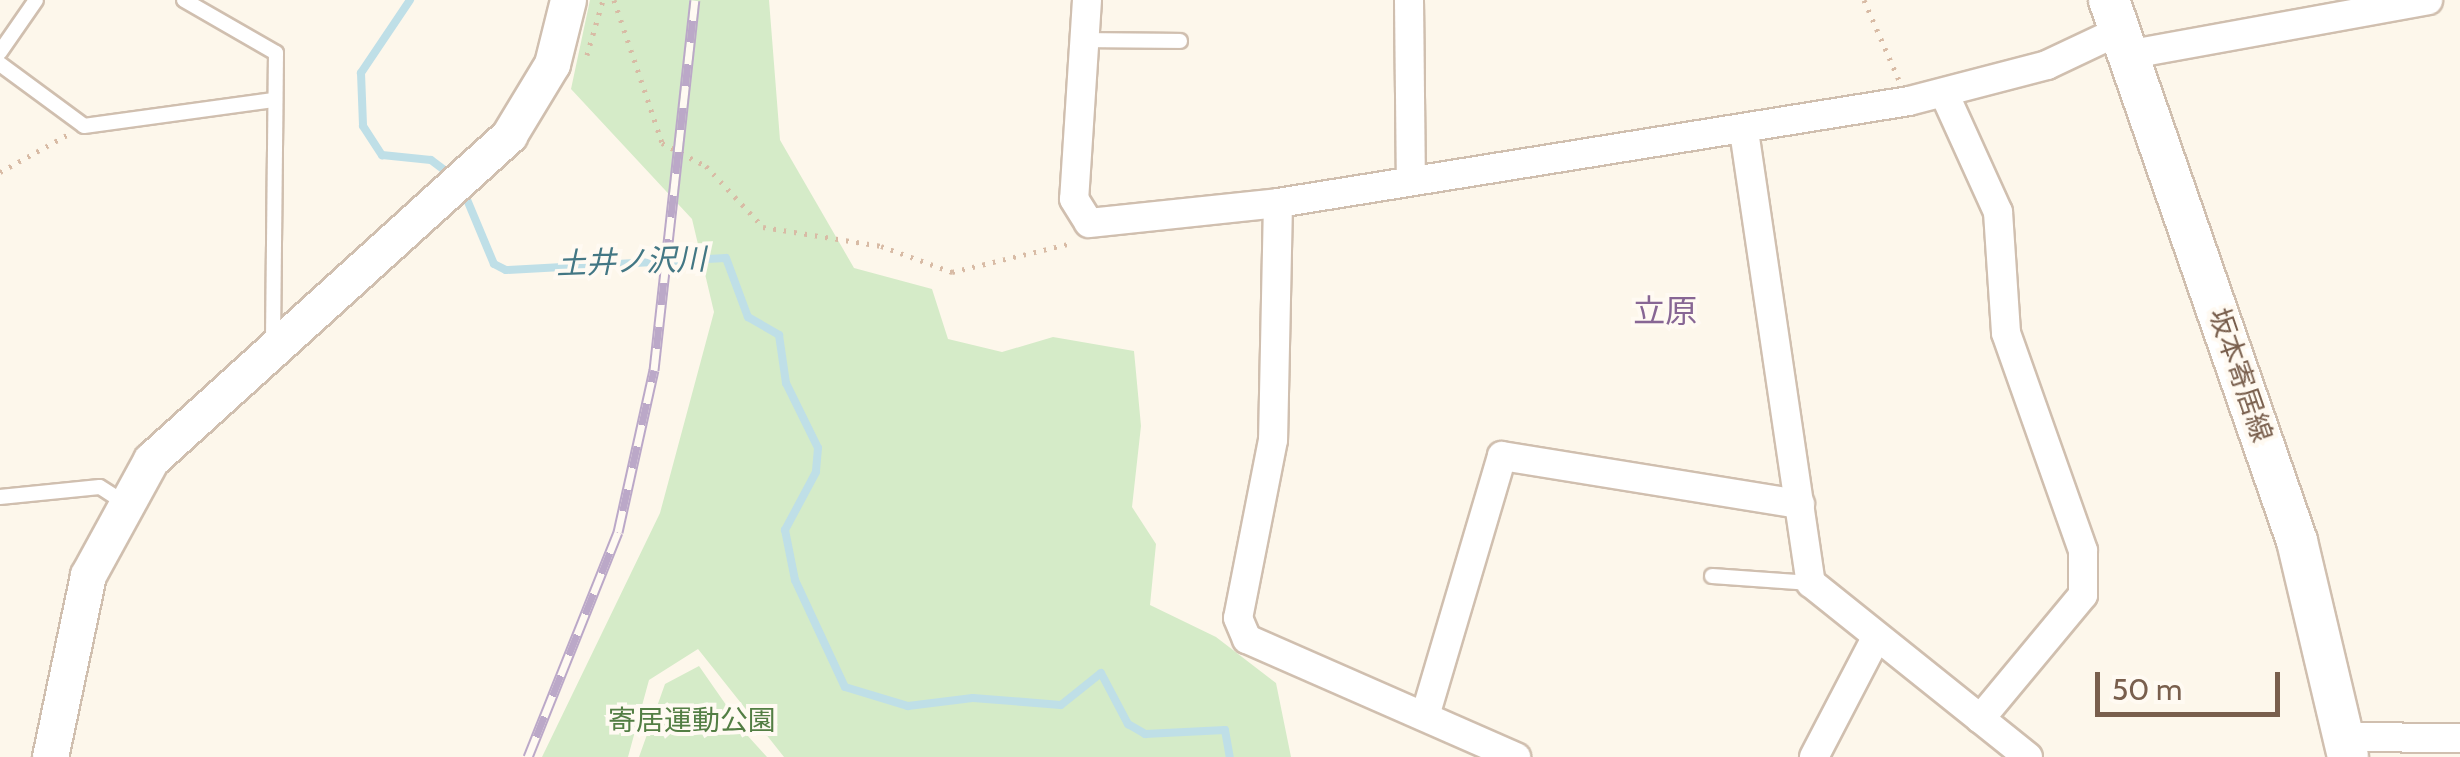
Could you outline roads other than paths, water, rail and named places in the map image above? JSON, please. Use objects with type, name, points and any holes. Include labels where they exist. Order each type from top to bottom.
[{"type":"main road","name":"坂本寄居線","points":[[2121,28],[2297,541],[2346,747]]},
{"type":"street","points":[[50,757],[88,575],[123,502],[190,418],[483,163],[535,96],[568,0]]},
{"type":"street","points":[[1087,0],[1076,212],[1089,222],[1161,220],[1278,203],[1744,131],[1909,101],[2047,65],[2121,28],[2428,0]]},
{"type":"street","points":[[1408,0],[1411,182]]},
{"type":"street","points":[[1944,93],[1998,212],[2006,333],[2083,551],[2083,595],[1980,719]]},
{"type":"street","points":[[1744,131],[1811,582],[2028,757]]},
{"type":"street","points":[[1278,203],[1272,440],[1238,618],[1247,639],[1516,757]]},
{"type":"street","points":[[1425,716],[1502,456],[1800,504]]},
{"type":"street","points":[[1814,757],[1877,636]]},
{"type":"street","points":[[2346,747],[2460,738]]},
{"type":"lane","points":[[0,52],[36,0]]},
{"type":"lane","points":[[184,0],[276,53],[273,344]]},
{"type":"lane","points":[[1084,40],[1180,41]]},
{"type":"lane","points":[[0,64],[84,126],[275,100]]},
{"type":"lane","points":[[0,497],[100,487],[123,502]]},
{"type":"lane","points":[[1712,576],[1811,582]]},
{"type":"waterway","name":"土井ノ沢川","points":[[410,0],[361,73],[363,126],[382,155],[431,160],[451,175]]},
{"type":"waterway","name":"土井ノ沢川","points":[[463,190],[494,264],[506,270],[726,258],[748,317],[779,335],[786,383],[818,448],[816,472],[785,530],[795,580],[845,687],[908,706],[973,698],[1061,705],[1101,673],[1128,724],[1145,734],[1225,730],[1230,757]]},
{"type":"railway","points":[[528,757],[618,532],[654,370],[695,0]]},
{"type":"district","name":"立原","points":[[1665,311]]},
{"type":"park label","name":"寄居運動公園","points":[[692,720]]}]
